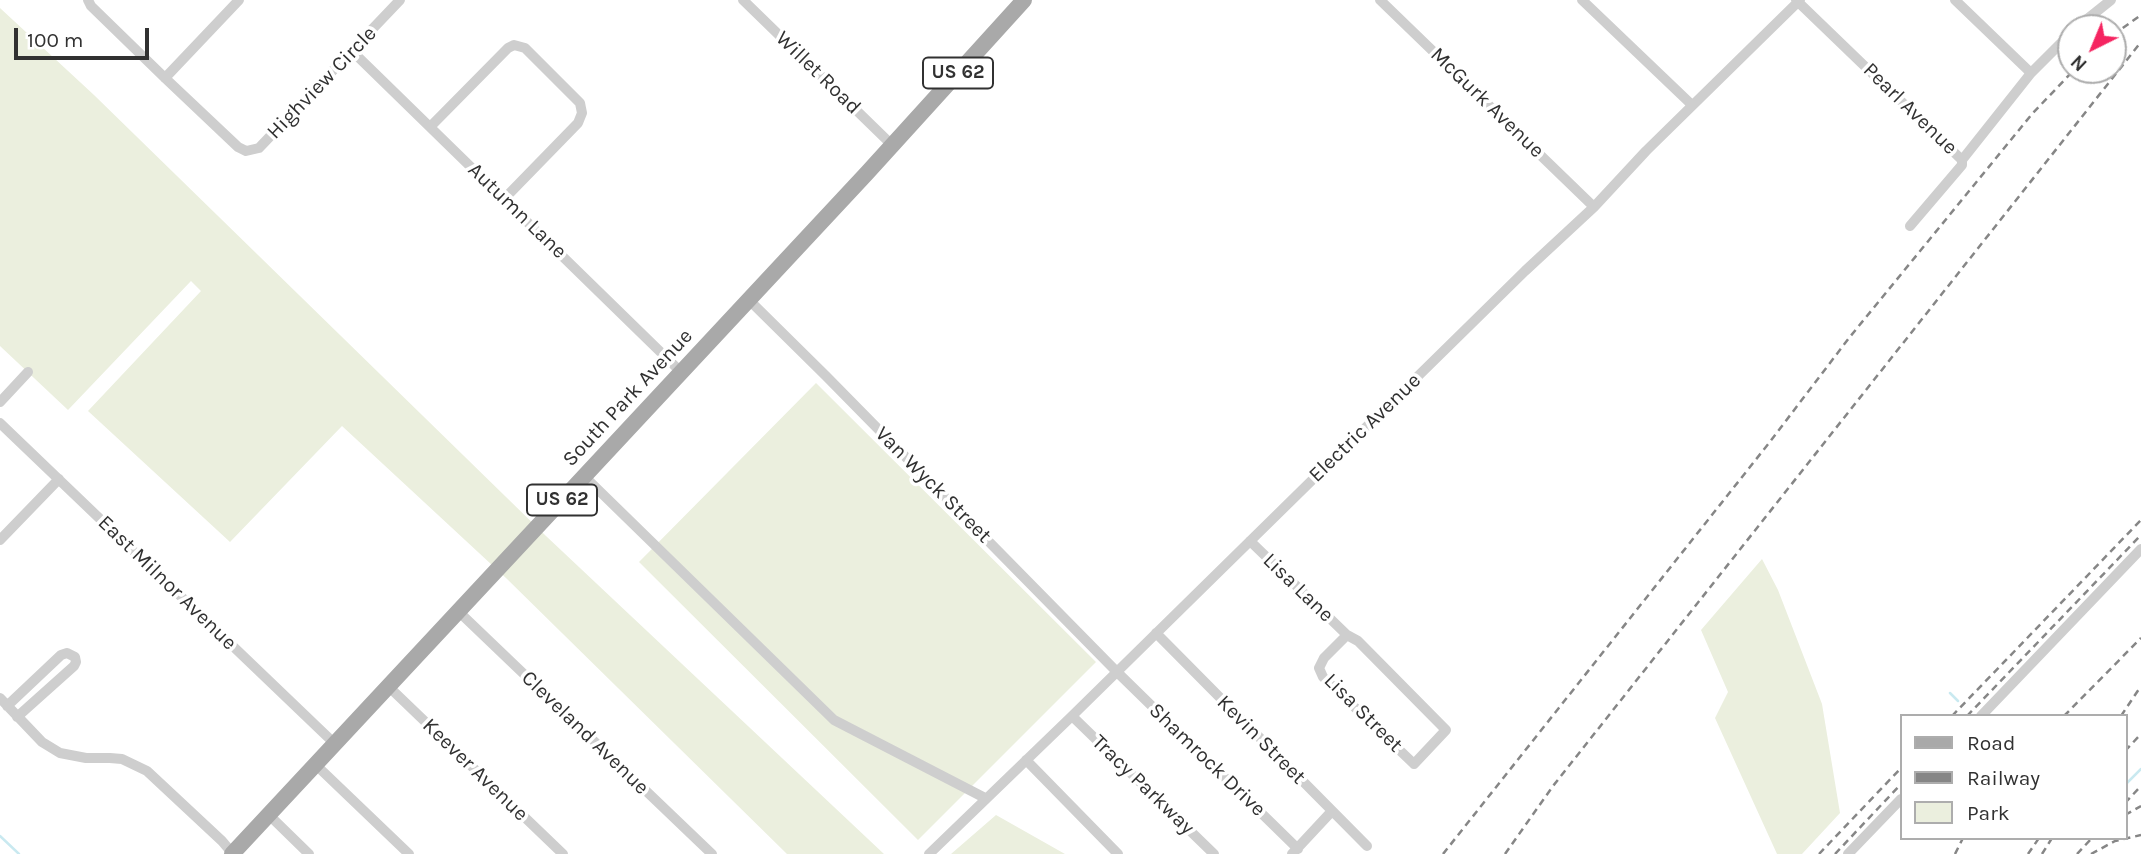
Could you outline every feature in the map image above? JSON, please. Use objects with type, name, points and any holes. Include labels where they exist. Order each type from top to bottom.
[{"type":"main road","name":"South Park Avenue","points":[[232,854],[1024,0]]},
{"type":"street","name":"Highview Circle","points":[[88,0],[91,6],[238,147],[246,151],[259,148],[400,0]]},
{"type":"street","points":[[166,78],[239,0]]},
{"type":"street","name":"Willet Road","points":[[743,0],[892,145]]},
{"type":"street","name":"McGurk Avenue","points":[[1380,0],[1594,207]]},
{"type":"street","points":[[1582,0],[1692,105]]},
{"type":"street","points":[[1955,0],[2031,73]]},
{"type":"street","points":[[2094,14],[2111,0]]},
{"type":"street","name":"Electric Avenue","points":[[929,854],[1525,271],[1594,207],[1692,105],[1798,1]]},
{"type":"street","name":"Pearl Avenue","points":[[1798,1],[1962,160],[1962,165],[1910,226]]},
{"type":"street","points":[[430,127],[508,48],[514,45],[525,48],[580,103],[582,113],[578,123],[504,199]]},
{"type":"street","points":[[1962,160],[2031,73],[2057,47]]},
{"type":"street","name":"Autumn Lane","points":[[352,51],[681,372]]},
{"type":"street","name":"Van Wyck Street","points":[[748,300],[1116,671]]},
{"type":"street","points":[[0,402],[28,372]]},
{"type":"street","name":"East Milnor Avenue","points":[[0,423],[335,744]]},
{"type":"street","points":[[584,476],[834,720],[985,798]]},
{"type":"street","points":[[0,540],[59,479]]},
{"type":"street","name":"Lisa Lane","points":[[1250,541],[1347,635]]},
{"type":"street","points":[[1983,714],[2141,549]]},
{"type":"street","name":"Cleveland Avenue","points":[[458,611],[712,854]]},
{"type":"street","name":"Kevin Street","points":[[1156,633],[1367,846]]},
{"type":"street","name":"Lisa Street","points":[[1347,635],[1358,641],[1446,730],[1414,764],[1323,677],[1319,668],[1324,659],[1347,635]]},
{"type":"street","points":[[17,717],[75,666],[75,657],[67,653],[61,655],[4,702],[17,717],[41,742],[60,753],[86,758],[122,759],[146,771],[222,841],[232,854]]},
{"type":"street","name":"Shamrock Drive","points":[[1116,671],[1295,851]]},
{"type":"street","name":"Keever Avenue","points":[[388,686],[563,854]]},
{"type":"street","name":"Tracy Parkway","points":[[1072,716],[1214,854]]},
{"type":"street","points":[[1026,760],[1118,854]]},
{"type":"street","points":[[316,765],[408,854]]},
{"type":"street","points":[[1848,854],[1899,801]]},
{"type":"street","points":[[1295,851],[1332,811]]},
{"type":"street","points":[[269,815],[309,854]]},
{"type":"green space","points":[[0,8],[94,95],[546,536],[884,854],[787,854],[506,578],[342,426],[230,542],[88,411],[201,291],[191,281],[68,410],[0,346]]},
{"type":"green space","points":[[816,383],[1096,662],[918,840],[639,562]]},
{"type":"green space","points":[[1762,559],[1778,590],[1822,704],[1840,813],[1802,854],[1777,854],[1715,718],[1728,692],[1701,630]]},
{"type":"green space","points":[[996,815],[1065,854],[951,854]]},
{"type":"waterway","points":[[1950,693],[1958,701]]},
{"type":"waterway","points":[[2127,783],[2141,769]]},
{"type":"waterway","points":[[0,836],[19,854]]},
{"type":"railway","points":[[2127,25],[2141,15]]},
{"type":"railway","points":[[1505,854],[1553,786],[2141,42]]},
{"type":"railway","points":[[1443,854],[1849,338],[2032,114],[2061,84]]},
{"type":"railway","points":[[1954,714],[2141,520]]},
{"type":"railway","points":[[1969,714],[2141,535]]},
{"type":"railway","points":[[2066,714],[2141,638]]},
{"type":"railway","points":[[2122,714],[2141,686]]},
{"type":"railway","points":[[2127,749],[2141,734]]},
{"type":"railway","points":[[1819,854],[1899,770]]},
{"type":"railway","points":[[1835,854],[1899,786]]},
{"type":"railway","points":[[2127,801],[2141,786]]},
{"type":"railway","points":[[2127,814],[2141,806]]},
{"type":"railway","points":[[2127,838],[2141,835]]},
{"type":"railway","points":[[1955,854],[1962,840]]},
{"type":"railway","points":[[2028,854],[2038,840]]},
{"type":"railway","points":[[2042,854],[2051,840]]},
{"type":"railway","points":[[2077,854],[2090,840]]},
{"type":"railway","points":[[2091,854],[2119,840]]}]
